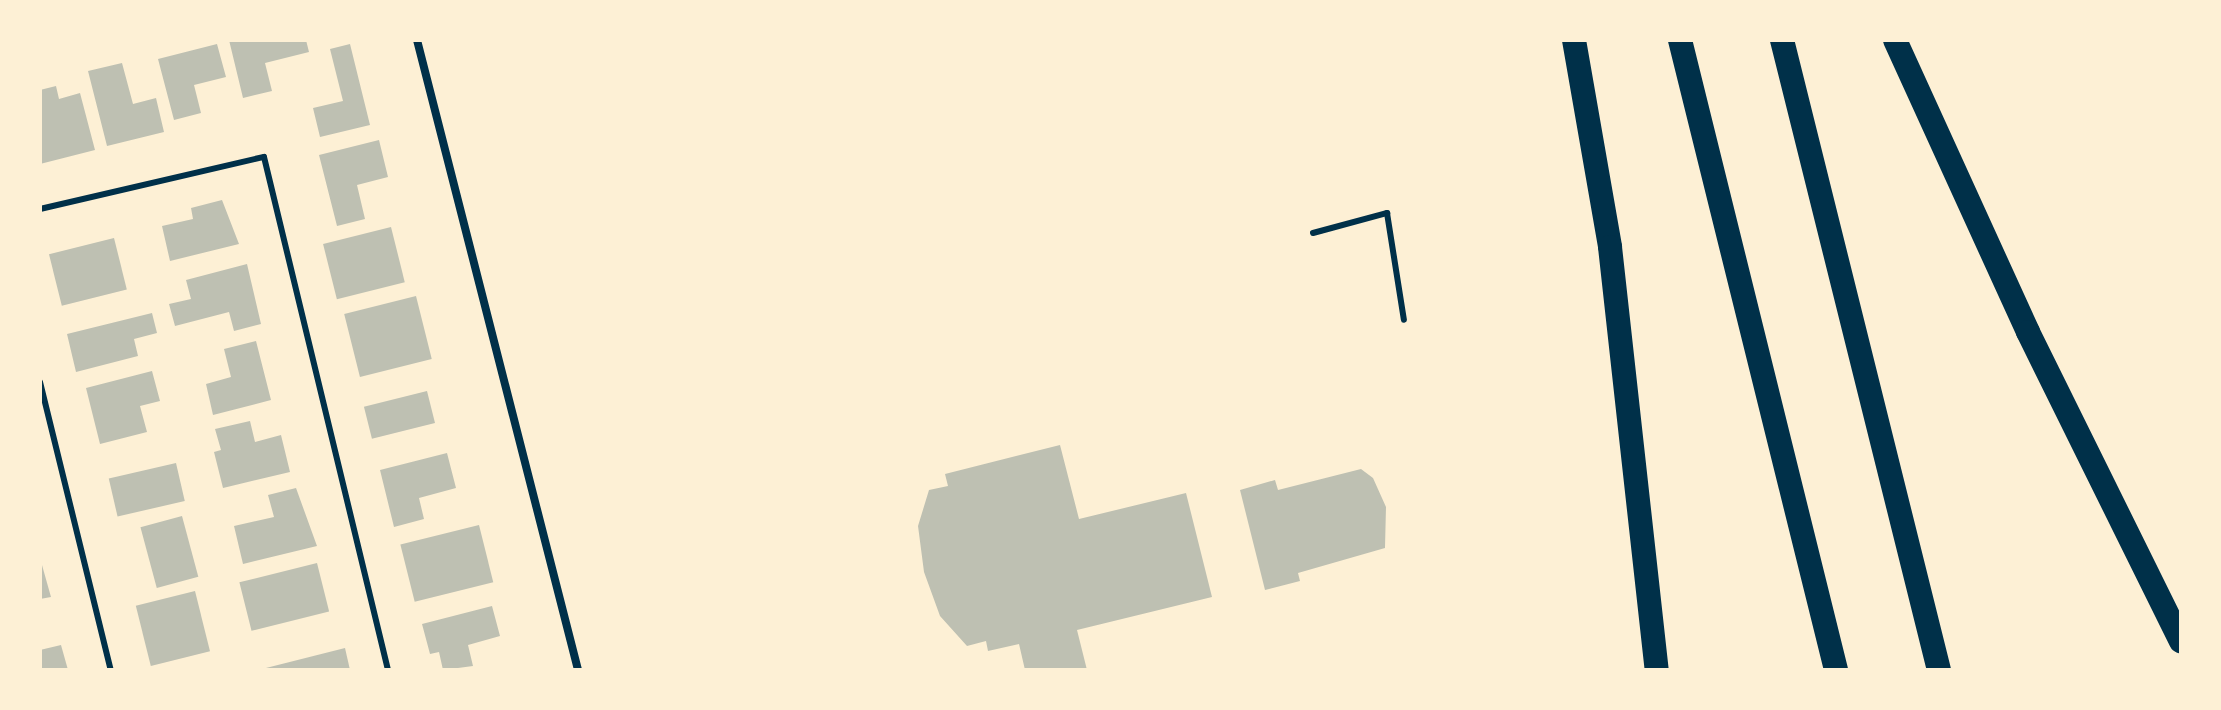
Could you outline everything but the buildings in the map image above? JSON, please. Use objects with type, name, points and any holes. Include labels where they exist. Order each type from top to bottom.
[{"type":"highway","points":[[1574,40],[1610,247],[1657,670]]},
{"type":"highway","points":[[1680,40],[1836,670]]},
{"type":"highway","points":[[1782,40],[1939,670]]},
{"type":"highway","points":[[1895,40],[2028,332],[2181,641]]},
{"type":"street","points":[[417,40],[578,670]]},
{"type":"lane","points":[[40,209],[264,157],[388,670]]},
{"type":"lane","points":[[1313,233],[1387,213],[1404,320]]},
{"type":"lane","points":[[40,382],[111,670]]}]
